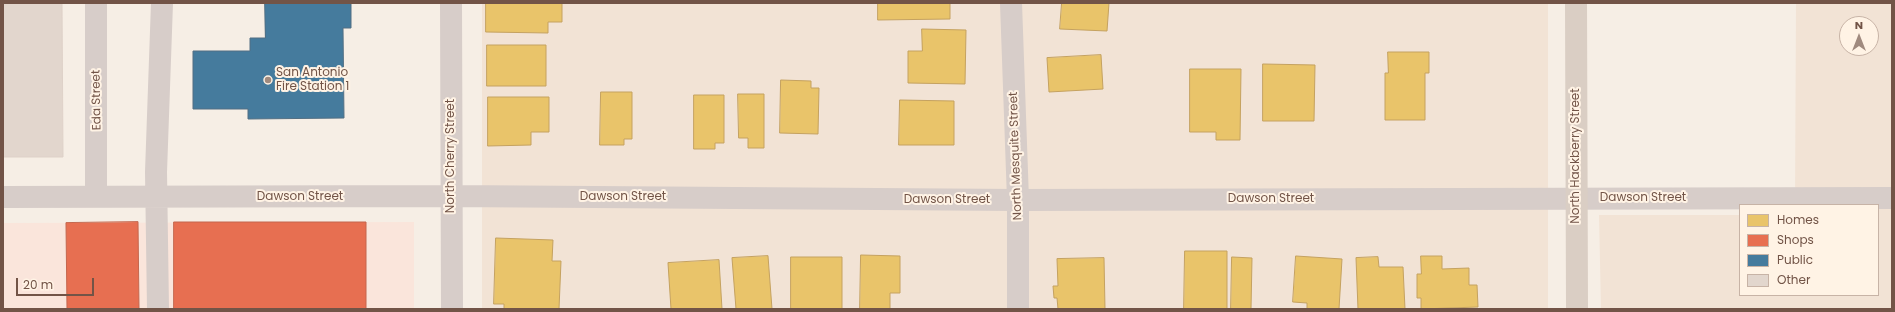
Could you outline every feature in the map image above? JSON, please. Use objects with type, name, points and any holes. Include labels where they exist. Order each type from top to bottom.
[{"type":"main road","name":"North Hackberry Street","points":[[1576,3],[1577,309]]},
{"type":"street","name":"Eda Street","points":[[96,3],[96,197]]},
{"type":"street","points":[[158,309],[156,198],[162,3]]},
{"type":"street","name":"North Cherry Street","points":[[451,3],[452,309]]},
{"type":"street","name":"North Mesquite Street","points":[[1011,3],[1018,200],[1018,309]]},
{"type":"street","name":"Dawson Street","points":[[3,197],[156,198],[452,196],[1018,200],[1892,198]]},
{"type":"shaded area","points":[[482,3],[1548,3],[1548,309],[482,309]]},
{"type":"shaded area","points":[[1796,3],[1892,3],[1892,309],[1601,309],[1599,215],[1739,215],[1739,296],[1879,296],[1879,204],[1795,204]]},
{"type":"shaded area","points":[[414,222],[414,309],[3,309],[3,223]]},
{"type":"building: Homes","points":[[486,3],[562,3],[562,22],[548,22],[548,33],[486,32]]},
{"type":"building: Homes","points":[[878,3],[950,3],[950,19],[878,20]]},
{"type":"building: Homes","points":[[1062,3],[1109,3],[1107,31],[1060,29]]},
{"type":"building: Homes","points":[[922,29],[966,30],[965,84],[908,83],[908,51],[922,51]]},
{"type":"building: Homes","points":[[487,45],[546,45],[546,86],[487,86]]},
{"type":"building: Homes","points":[[1388,52],[1429,52],[1429,73],[1425,73],[1425,120],[1385,120],[1385,73],[1388,73]]},
{"type":"building: Homes","points":[[1101,55],[1103,89],[1049,92],[1047,58]]},
{"type":"building: Homes","points":[[1263,64],[1315,65],[1314,121],[1263,121]]},
{"type":"building: Homes","points":[[1190,69],[1241,69],[1240,140],[1216,140],[1216,132],[1190,132]]},
{"type":"building: Homes","points":[[781,80],[811,81],[811,88],[819,88],[818,134],[780,133]]},
{"type":"building: Homes","points":[[601,92],[632,92],[632,139],[624,139],[624,145],[600,145]]},
{"type":"building: Homes","points":[[738,94],[764,94],[764,148],[748,148],[748,138],[739,138]]},
{"type":"building: Homes","points":[[694,95],[724,95],[724,143],[715,143],[715,149],[694,149]]},
{"type":"building: Homes","points":[[488,97],[549,97],[549,132],[531,132],[531,145],[488,146]]},
{"type":"building: Homes","points":[[900,100],[954,101],[954,145],[899,145]]},
{"type":"building: Homes","points":[[496,238],[553,240],[552,261],[561,261],[559,309],[504,309],[504,304],[494,304]]},
{"type":"building: Homes","points":[[1185,251],[1227,251],[1227,309],[1184,309]]},
{"type":"building: Homes","points":[[861,255],[900,256],[900,293],[890,293],[890,309],[860,309]]},
{"type":"building: Homes","points":[[768,256],[772,309],[736,309],[732,258]]},
{"type":"building: Homes","points":[[1296,256],[1342,259],[1339,309],[1307,309],[1307,303],[1293,302]]},
{"type":"building: Homes","points":[[1421,256],[1442,256],[1442,269],[1469,268],[1469,285],[1477,285],[1478,307],[1421,309],[1421,298],[1417,298],[1417,274],[1421,274]]},
{"type":"building: Homes","points":[[791,257],[842,257],[842,309],[791,309]]},
{"type":"building: Homes","points":[[1232,257],[1252,258],[1251,309],[1231,309]]},
{"type":"building: Homes","points":[[1378,257],[1379,267],[1403,267],[1405,309],[1358,309],[1356,258]]},
{"type":"building: Homes","points":[[1104,258],[1105,309],[1058,309],[1057,298],[1054,298],[1053,286],[1058,286],[1057,259]]},
{"type":"building: Homes","points":[[719,260],[722,309],[671,309],[668,263]]},
{"type":"building: Shops","points":[[138,222],[139,309],[67,309],[66,223]]},
{"type":"building: Shops","points":[[174,222],[366,222],[366,309],[174,309]]},
{"type":"building: Public","name":"San Antonio Fire Station 1","points":[[265,3],[351,3],[351,28],[343,28],[344,118],[248,119],[248,109],[193,109],[193,51],[250,51],[250,38],[265,38]]},
{"type":"building: Other","points":[[3,3],[62,3],[63,157],[3,157]]},
{"type":"place","name":"San Antonio Fire Station 1","points":[[268,80]]}]
